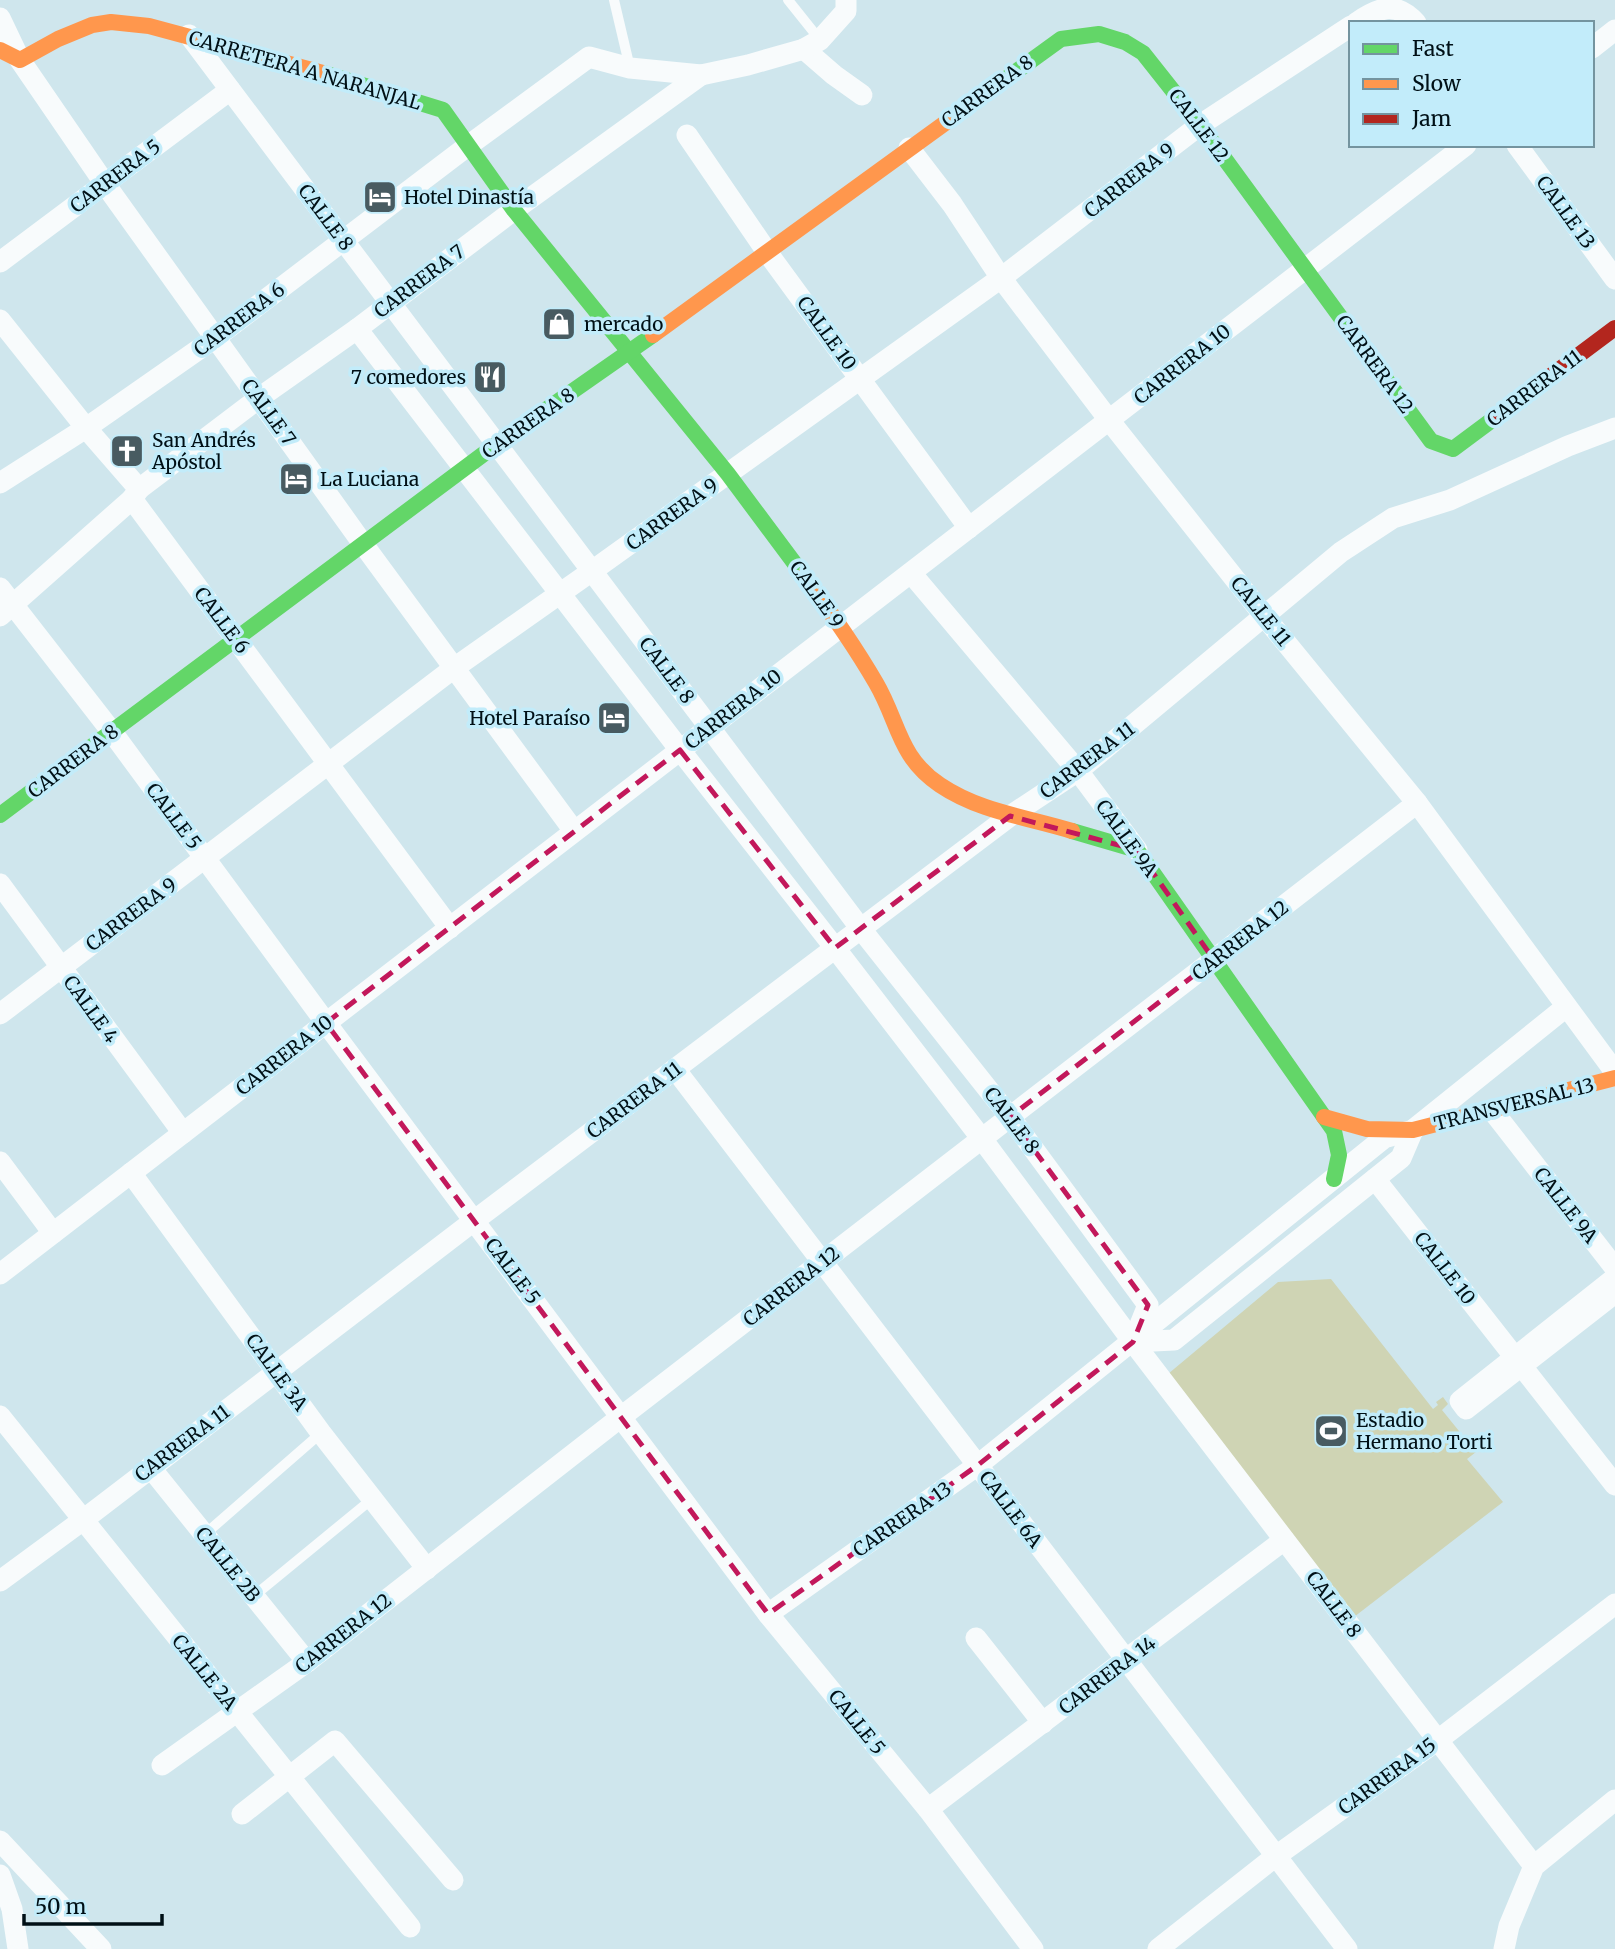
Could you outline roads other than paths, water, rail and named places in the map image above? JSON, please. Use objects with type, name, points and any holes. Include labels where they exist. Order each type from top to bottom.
[{"type":"street","points":[[630,68],[701,75],[748,65],[812,45],[846,11],[846,0]]},
{"type":"street","points":[[1359,21],[1387,8],[1408,13],[1414,21]]},
{"type":"street","name":"CALLE 7","points":[[0,18],[20,60],[105,184],[363,544],[575,831]]},
{"type":"street","name":"CARRETERA A NARANJAL","points":[[20,60],[92,24],[111,22],[149,26],[292,63],[443,110],[514,210],[630,352]]},
{"type":"street","name":"CARRERA 9","points":[[0,1014],[454,668],[1001,278],[1200,125],[1349,27]]},
{"type":"street","points":[[1594,46],[1615,30]]},
{"type":"street","name":"CALLE 12","points":[[1061,38],[1099,34],[1125,42],[1143,53],[1200,125],[1306,269]]},
{"type":"street","name":"CALLE 8","points":[[189,35],[861,929],[1010,1117],[1147,1305],[1133,1342]]},
{"type":"street","name":"CARRERA 8","points":[[0,815],[497,444],[630,352],[1061,38]]},
{"type":"street","points":[[812,45],[834,75],[862,95]]},
{"type":"street","points":[[0,50],[20,60]]},
{"type":"street","name":"CARRERA 6","points":[[0,483],[86,428],[215,338],[589,57],[630,68]]},
{"type":"street","points":[[0,73],[20,60]]},
{"type":"street","name":"CARRERA 7","points":[[7,611],[135,494],[259,398],[357,329],[514,210],[701,75]]},
{"type":"street","name":"CARRERA 5","points":[[0,262],[230,90]]},
{"type":"street","name":"CALLE 10","points":[[687,135],[767,252],[969,528]]},
{"type":"street","name":"CARRERA 10","points":[[0,1274],[1463,147]]},
{"type":"street","name":"CALLE 13","points":[[1518,147],[1615,279]]},
{"type":"street","name":"CALLE 11","points":[[909,148],[952,204],[1001,278],[1109,420],[1417,803],[1615,1072]]},
{"type":"street","name":"CARRERA 12","points":[[1306,269],[1431,441],[1454,449]]},
{"type":"street","name":"CALLE 6","points":[[0,320],[135,494],[237,639],[450,928]]},
{"type":"street","name":"CARRERA 11","points":[[1454,449],[1615,328]]},
{"type":"street","name":"CALLE 8","points":[[357,329],[982,1139],[1133,1342],[1534,1866]]},
{"type":"street","name":"CALLE 9","points":[[630,352],[728,474],[841,626],[878,686],[912,760],[940,785],[978,804],[1010,816],[1056,826],[1137,850]]},
{"type":"street","name":"CARRERA 11","points":[[0,1581],[1010,816],[1078,771],[1341,552],[1393,518],[1450,500],[1568,446],[1615,428]]},
{"type":"street","name":"CALLE 9A","points":[[911,572],[1078,771],[1137,850],[1334,1130],[1340,1146],[1340,1163],[1334,1179]]},
{"type":"street","name":"CALLE 5","points":[[0,588],[7,611],[112,732],[768,1614],[928,1809],[1033,1949]]},
{"type":"street","name":"CARRERA 12","points":[[162,1765],[307,1662],[1417,803]]},
{"type":"street","name":"CALLE 4","points":[[0,884],[183,1133]]},
{"type":"street","name":"CARRERA 13","points":[[768,1614],[978,1465],[1384,1138],[1413,1130],[1566,1007]]},
{"type":"street","name":"CALLE 6A","points":[[676,1069],[1347,1949]]},
{"type":"street","name":"TRANSVERSAL 13","points":[[1413,1130],[1615,1078]]},
{"type":"street","name":"CALLE 9A","points":[[1492,1110],[1615,1268]]},
{"type":"street","points":[[1324,1117],[1368,1130],[1413,1130]]},
{"type":"street","name":"CARRERA 13","points":[[1133,1342],[1174,1340],[1401,1158],[1413,1130]]},
{"type":"street","points":[[0,1162],[53,1233]]},
{"type":"street","name":"CALLE 3A","points":[[131,1173],[321,1433],[427,1569]]},
{"type":"street","name":"CALLE 10","points":[[1375,1179],[1519,1361]]},
{"type":"street","points":[[1519,1361],[1615,1278]]},
{"type":"street","points":[[1460,1401],[1615,1293]]},
{"type":"street","points":[[1519,1361],[1615,1485]]},
{"type":"street","name":"CALLE 2A","points":[[0,1416],[410,1927]]},
{"type":"street","name":"CALLE 2B","points":[[150,1467],[307,1662]]},
{"type":"street","name":"CARRERA 14","points":[[928,1809],[1284,1540]]},
{"type":"street","name":"CARRERA 15","points":[[1158,1949],[1276,1856],[1437,1740],[1615,1604]]},
{"type":"street","points":[[976,1638],[1042,1723]]},
{"type":"street","points":[[242,1814],[335,1741],[453,1880]]},
{"type":"street","points":[[1504,1949],[1510,1926],[1534,1866],[1615,1800]]},
{"type":"street","points":[[0,1841],[101,1949]]},
{"type":"street","points":[[0,1875],[12,1909],[18,1949]]},
{"type":"lane","points":[[614,0],[630,68]]},
{"type":"lane","points":[[789,0],[812,45]]},
{"type":"lane","points":[[204,1535],[321,1433]]},
{"type":"lane","points":[[254,1596],[372,1499]]},
{"type":"place","name":"Hotel Dinastía","points":[[380,197]]},
{"type":"place","name":"mercado","points":[[559,324]]},
{"type":"place","name":"7 comedores","points":[[490,377]]},
{"type":"place","name":"San Andrés Apóstol","points":[[127,451]]},
{"type":"place","name":"La Luciana","points":[[296,479]]},
{"type":"place","name":"Hotel Paraíso","points":[[614,718]]},
{"type":"place","name":"Estadio Hermano Torti","points":[[1331,1431]]}]
